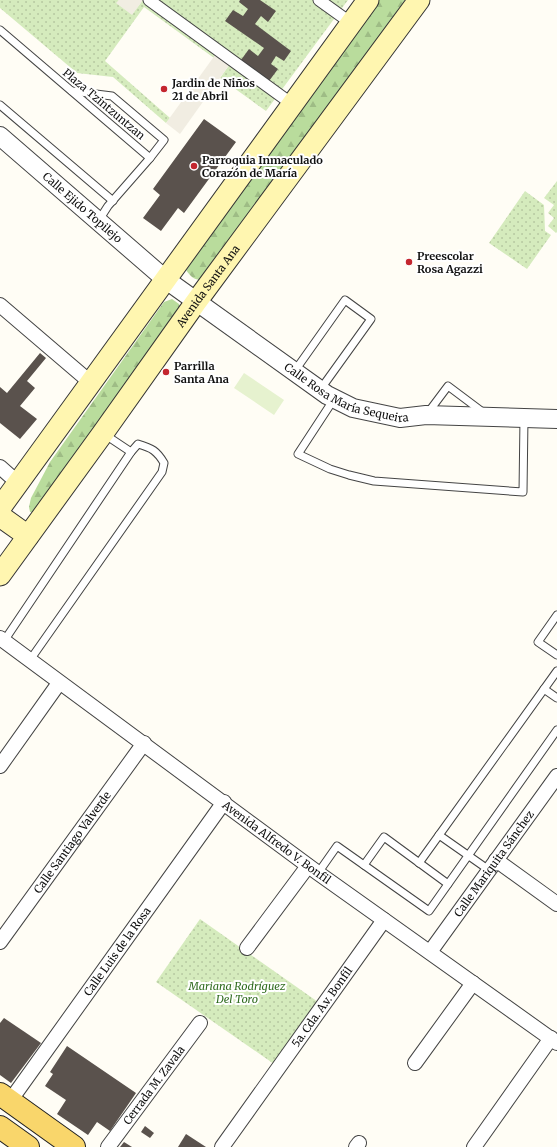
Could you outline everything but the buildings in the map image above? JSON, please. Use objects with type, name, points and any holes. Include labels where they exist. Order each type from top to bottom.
[{"type":"main road","points":[[0,508],[368,0]]},
{"type":"main road","name":"Avenida Santa Ana","points":[[0,574],[196,302],[419,0]]},
{"type":"main road","points":[[0,516],[28,536]]},
{"type":"main road","points":[[5,1097],[74,1147]]},
{"type":"main road","points":[[0,1127],[28,1147]]},
{"type":"street","points":[[149,0],[292,104]]},
{"type":"street","points":[[319,0],[351,23]]},
{"type":"street","name":"Calle Ejido Topilejo","points":[[0,136],[99,220],[165,279]]},
{"type":"street","name":"Calle Rosa María Sequeira","points":[[165,279],[294,372],[327,394],[353,408],[400,418],[426,415],[557,419]]},
{"type":"street","points":[[0,306],[90,382]]},
{"type":"street","points":[[0,467],[18,483]]},
{"type":"street","name":"Avenida Alfredo V. Bonfil","points":[[2,639],[313,869],[554,1041]]},
{"type":"street","points":[[0,766],[59,682]]},
{"type":"street","name":"Calle Santiago Valverde","points":[[0,942],[144,743]]},
{"type":"street","name":"Calle Mariquita Sánchez","points":[[430,952],[557,776]]},
{"type":"street","name":"Calle Luis de la Rosa","points":[[5,1097],[224,802]]},
{"type":"street","points":[[493,865],[557,904]]},
{"type":"street","points":[[247,948],[313,869]]},
{"type":"street","name":"5a. Cda. A.v. Bonfil","points":[[222,1147],[384,920]]},
{"type":"street","points":[[415,1062],[473,983]]},
{"type":"street","name":"Cerrada M. Zavala","points":[[108,1147],[200,1023]]},
{"type":"street","points":[[474,1147],[554,1041]]},
{"type":"lane","name":"Plaza Tzintzuntzan","points":[[0,30],[150,158]]},
{"type":"lane","points":[[72,91],[112,96],[164,140],[99,220]]},
{"type":"lane","points":[[0,104],[113,201]]},
{"type":"lane","points":[[294,372],[345,300],[371,319],[327,394],[298,454],[330,469],[374,481],[523,492],[524,418]]},
{"type":"lane","points":[[426,415],[448,386],[489,417]]},
{"type":"lane","points":[[103,433],[131,452]]},
{"type":"lane","points":[[2,639],[131,452],[138,444],[149,447],[159,454],[164,463],[162,472],[30,660]]},
{"type":"lane","points":[[557,615],[538,642],[557,655]]},
{"type":"lane","points":[[419,863],[557,671]]},
{"type":"lane","points":[[544,689],[557,698]]},
{"type":"lane","points":[[313,869],[337,846],[429,911],[557,730]]},
{"type":"lane","points":[[439,835],[468,855],[493,865]]},
{"type":"lane","points":[[364,865],[384,838],[448,884]]},
{"type":"green space","points":[[0,0],[119,0],[117,3],[132,14],[143,0],[348,0],[266,111],[220,78],[232,61],[218,51],[214,58],[144,7],[105,61],[170,118],[166,123],[113,77],[77,73],[0,8]]},
{"type":"green space","points":[[378,0],[405,0],[211,271],[203,280],[193,278],[186,270]]},
{"type":"green space","points":[[557,181],[556,233],[548,226],[554,218],[548,213],[554,205],[544,198]]},
{"type":"green space","points":[[525,191],[544,205],[545,231],[551,235],[527,269],[489,243]]},
{"type":"green space","points":[[172,299],[179,304],[181,309],[34,512],[30,512],[29,507],[31,498],[50,462],[164,302]]},
{"type":"green space","points":[[244,373],[284,400],[274,415],[234,388]]},
{"type":"green space","name":"Mariana Rodríguez Del Toro","points":[[200,919],[318,1002],[274,1064],[156,982]]},
{"type":"shaded area","points":[[119,0],[143,0],[132,15],[116,3]]},
{"type":"shaded area","points":[[218,51],[232,61],[180,134],[166,123]]},
{"type":"place","name":"Jardin de Niños 21 de Abril","points":[[164,89]]},
{"type":"place","name":"Parroquia Inmaculado Corazón de María","points":[[194,166]]},
{"type":"place","name":"Preescolar Rosa Agazzi","points":[[409,262]]},
{"type":"place","name":"Parrilla Santa Ana","points":[[166,372]]}]
